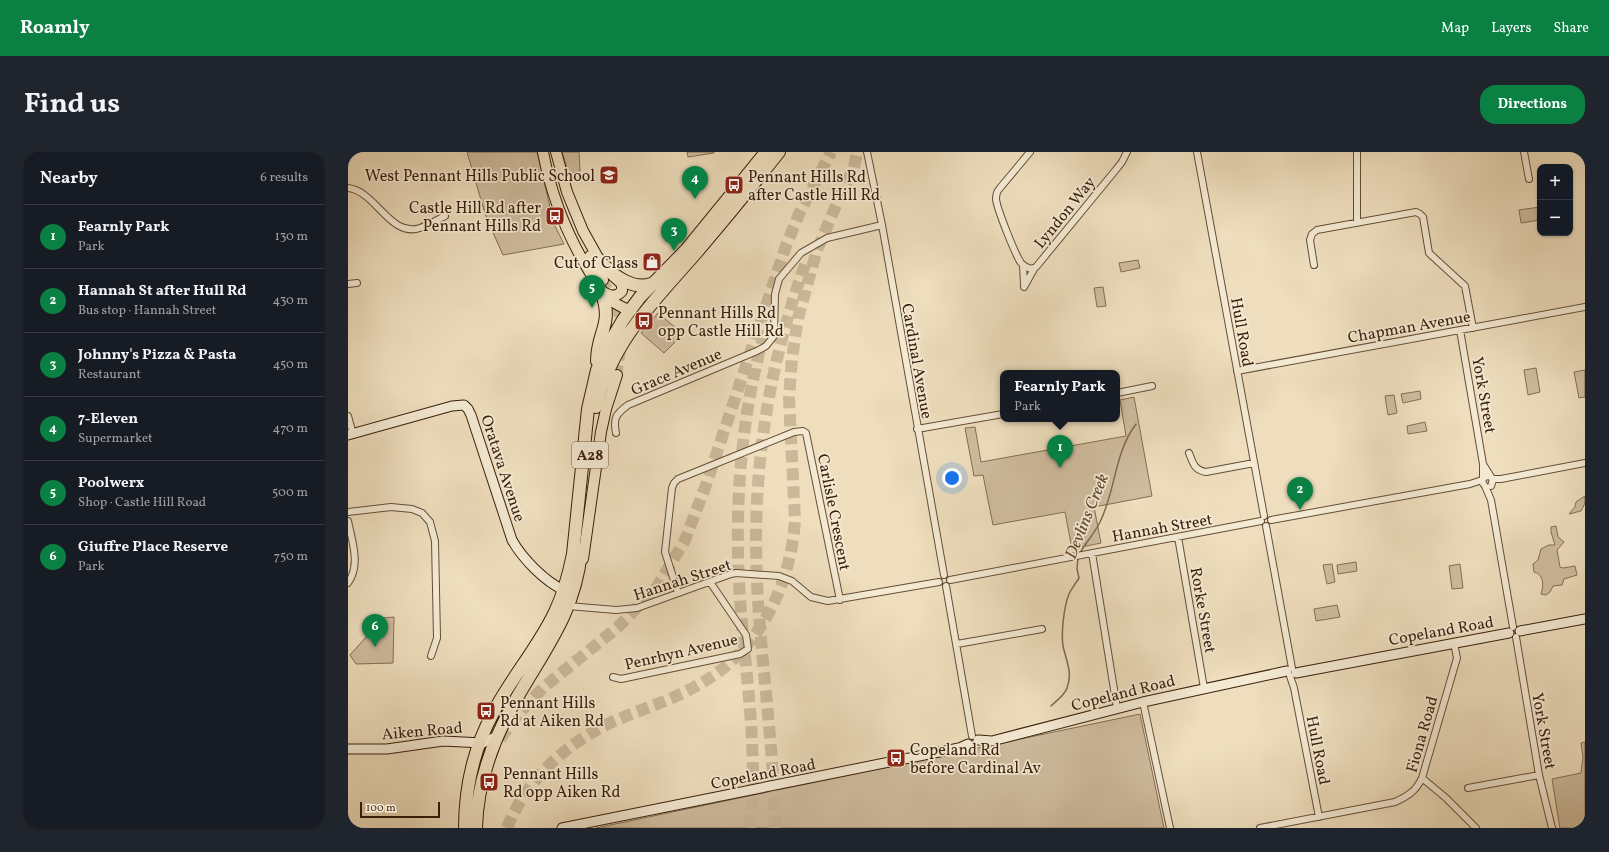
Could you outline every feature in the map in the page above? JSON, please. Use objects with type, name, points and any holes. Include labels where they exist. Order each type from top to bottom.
[{"type":"highway","name":"A28","points":[[466,828],[467,797],[480,742],[499,702],[551,620],[564,590],[573,554],[588,412],[597,370],[609,344],[630,310],[652,284],[686,250],[766,152]]},
{"type":"highway","name":"A28","points":[[476,828],[482,781],[489,756],[497,736],[514,702],[552,639],[574,607],[594,423],[601,388],[612,360],[622,342],[657,295],[707,240],[779,152]]},
{"type":"highway","points":[[604,265],[617,276],[629,283],[642,286],[652,284]]},
{"type":"highway","points":[[597,370],[597,355],[607,316],[602,285]]},
{"type":"highway","points":[[630,310],[638,311],[657,295]]},
{"type":"main road","points":[[543,152],[549,181],[565,224],[583,261],[614,302],[630,310]]},
{"type":"main road","points":[[550,152],[558,185],[567,211],[602,285],[609,296],[614,296],[620,293],[622,289],[621,283],[612,276],[589,242],[571,203],[556,152]]},
{"type":"main road","points":[[578,573],[583,560],[602,427],[617,375]]},
{"type":"main road","name":"Oratava Avenue","points":[[350,434],[452,406],[464,405],[471,415],[512,540],[523,556],[534,568],[558,588],[564,590]]},
{"type":"main road","name":"Copeland Road","points":[[562,828],[959,748],[973,740],[992,741],[1116,708],[1204,688],[1585,619]]},
{"type":"main road","name":"Aiken Road","points":[[348,749],[393,749],[443,741],[480,742],[488,741],[497,736]]},
{"type":"street","name":"Cardinal Avenue","points":[[866,152],[882,225],[917,430],[944,575]]},
{"type":"street","points":[[1021,152],[1028,154]]},
{"type":"street","name":"Lyndon Way","points":[[1023,265],[1024,286],[1034,268],[1114,172],[1122,162],[1127,152]]},
{"type":"street","name":"Hull Road","points":[[1197,152],[1254,463],[1262,519]]},
{"type":"street","points":[[1357,223],[1358,152]]},
{"type":"street","points":[[1524,152],[1528,179]]},
{"type":"street","name":"Lyndon Way","points":[[1028,154],[1000,188],[996,196],[1000,213],[1018,258],[1023,265],[1029,269],[1034,268]]},
{"type":"street","points":[[348,188],[354,189],[365,195],[399,227],[409,229],[419,228],[445,216]]},
{"type":"street","points":[[1314,266],[1310,240],[1312,234],[1317,230],[1416,212],[1423,217],[1429,253],[1465,286],[1473,328]]},
{"type":"street","name":"Grace Avenue","points":[[616,433],[615,420],[619,412],[628,405],[758,351],[766,346],[774,336],[775,294],[779,279],[801,253],[828,238],[882,225]]},
{"type":"street","points":[[348,284],[357,283]]},
{"type":"street","name":"Chapman Avenue","points":[[1237,371],[1585,307]]},
{"type":"street","name":"York Street","points":[[1460,330],[1515,632],[1539,775],[1552,828]]},
{"type":"street","points":[[1120,392],[1152,386]]},
{"type":"street","points":[[917,430],[1000,415]]},
{"type":"street","points":[[348,416],[350,434]]},
{"type":"street","name":"Carlisle Crescent","points":[[678,593],[665,552],[672,488],[674,483],[678,480],[804,428],[840,600]]},
{"type":"street","points":[[1189,453],[1195,467],[1199,471],[1206,472],[1254,463]]},
{"type":"street","points":[[1271,520],[1270,524],[1266,526],[1262,525],[1262,519],[1268,517],[1271,520],[1585,463]]},
{"type":"street","points":[[348,512],[391,507],[412,508],[422,513],[430,522],[435,541],[437,638],[431,656]]},
{"type":"street","name":"Hannah Street","points":[[950,580],[1178,537],[1262,519]]},
{"type":"street","points":[[348,521],[355,562],[353,576],[348,583]]},
{"type":"street","name":"Hull Road","points":[[1266,526],[1294,688],[1319,817]]},
{"type":"street","name":"Rorke Street","points":[[1178,537],[1204,688]]},
{"type":"street","points":[[1089,553],[1116,708]]},
{"type":"street","name":"Hannah Street","points":[[574,607],[627,610],[637,608],[731,574],[768,574],[779,576],[792,581],[812,597],[828,601],[939,582]]},
{"type":"street","points":[[944,575],[948,576],[950,580],[949,584],[946,586],[940,585],[939,582],[940,578],[944,575]]},
{"type":"street","name":"Penrhyn Avenue","points":[[613,676],[621,679],[740,654],[748,649],[746,635],[710,582]]},
{"type":"street","points":[[946,586],[973,740]]},
{"type":"street","points":[[957,644],[1042,629]]},
{"type":"street","name":"Fiona Road","points":[[1260,828],[1395,802],[1412,794],[1418,787],[1422,778],[1456,658],[1454,643]]},
{"type":"street","points":[[1143,702],[1170,828]]},
{"type":"street","points":[[1468,788],[1539,775]]},
{"type":"street","points":[[1422,778],[1446,798],[1476,828]]},
{"type":"shaded area","points":[[467,152],[537,152],[554,224],[564,244],[503,255],[486,217]]},
{"type":"shaded area","points":[[562,152],[579,152],[580,171],[569,174]]},
{"type":"shaded area","points":[[687,152],[714,152],[714,153],[688,157]]},
{"type":"shaded area","points":[[1537,207],[1537,220],[1521,223],[1519,210]]},
{"type":"shaded area","points":[[1138,260],[1140,268],[1121,272],[1119,263]]},
{"type":"shaded area","points":[[1103,287],[1106,306],[1097,307],[1094,288]]},
{"type":"shaded area","points":[[658,313],[683,334],[664,353],[641,333]]},
{"type":"shaded area","points":[[1536,368],[1540,392],[1528,395],[1524,370]]},
{"type":"shaded area","points":[[1585,370],[1585,397],[1579,398],[1574,372]]},
{"type":"shaded area","points":[[1420,391],[1421,399],[1403,403],[1401,394]]},
{"type":"shaded area","points":[[1394,395],[1397,413],[1388,415],[1385,396]]},
{"type":"shaded area","points":[[1134,397],[1152,496],[1094,507],[1101,543],[1072,549],[1065,512],[993,525],[983,475],[974,476],[965,428],[975,427],[981,462],[1126,436],[1120,400]]},
{"type":"shaded area","points":[[1425,422],[1427,431],[1408,434],[1407,426]]},
{"type":"shaded area","points":[[1585,496],[1585,503],[1581,511],[1569,514],[1575,507],[1576,502]]},
{"type":"shaded area","points":[[1556,526],[1558,537],[1564,542],[1557,550],[1560,567],[1575,566],[1577,575],[1564,579],[1562,585],[1553,586],[1550,592],[1546,595],[1541,594],[1543,587],[1542,581],[1540,575],[1534,572],[1533,564],[1538,560],[1541,549],[1549,545],[1555,545],[1551,527]]},
{"type":"shaded area","points":[[1356,562],[1357,571],[1338,574],[1337,565]]},
{"type":"shaded area","points":[[1332,564],[1335,582],[1327,584],[1323,565]]},
{"type":"shaded area","points":[[1460,564],[1463,588],[1452,589],[1449,566]]},
{"type":"shaded area","points":[[1337,605],[1340,617],[1316,621],[1314,609]]},
{"type":"shaded area","points":[[394,617],[393,663],[356,664],[350,655],[376,626],[374,619]]},
{"type":"shaded area","points":[[1140,714],[1164,828],[596,828]]},
{"type":"shaded area","points":[[1585,742],[1585,828],[1560,828],[1552,779],[1581,773],[1583,757],[1581,743]]},
{"type":"waterway","name":"Devlins Creek","points":[[1080,553],[1100,522],[1109,497],[1123,447],[1136,424]]},
{"type":"waterway","name":"Devlins Creek","points":[[1051,706],[1064,693],[1069,682],[1069,672],[1062,641],[1064,612],[1070,592],[1079,578],[1077,569],[1078,558]]},
{"type":"tunnel","points":[[500,739],[518,714],[544,687],[618,627],[657,587],[685,540],[706,485],[786,246],[799,214],[831,152]]},
{"type":"tunnel","points":[[507,828],[515,810],[538,777],[566,750],[599,729],[678,695],[698,685],[719,671],[738,655],[754,636],[768,615],[787,569],[795,520],[789,398],[792,358],[798,318],[817,250],[840,196],[854,168],[857,152]]},
{"type":"tunnel","points":[[775,828],[772,756],[759,613],[756,541],[757,505],[763,435],[776,365],[784,330],[806,262]]},
{"type":"tunnel","points":[[603,280],[615,303],[619,314],[621,328]]},
{"type":"tunnel","points":[[750,828],[753,772],[752,743],[740,599],[738,533],[744,435],[755,370],[763,338]]},
{"type":"tunnel","points":[[617,375],[621,350]]},
{"type":"place","name":"West Pennant Hills Public School","points":[[609,175]]},
{"type":"place","name":"Pennant Hills Rd after Castle Hill Rd","points":[[734,185]]},
{"type":"place","name":"7-Eleven","points":[[695,199]]},
{"type":"place","name":"Castle Hill Rd after Pennant Hills Rd","points":[[555,216]]},
{"type":"place","name":"Johnny's Pizza & Pasta","points":[[674,251]]},
{"type":"place","name":"Cut of Class","points":[[652,262]]},
{"type":"place","name":"Poolwerx","points":[[592,308]]},
{"type":"place","name":"Pennant Hills Rd opp Castle Hill Rd","points":[[644,321]]},
{"type":"place","name":"Fearnly Park","points":[[1060,468]]},
{"type":"place","name":"Hannah St after Hull Rd","points":[[1300,510]]},
{"type":"place","name":"Giuffre Place Reserve","points":[[375,647]]},
{"type":"place","name":"Pennant Hills Rd at Aiken Rd","points":[[486,711]]},
{"type":"place","name":"Copeland Rd before Cardinal Av","points":[[896,758]]},
{"type":"place","name":"Pennant Hills Rd opp Aiken Rd","points":[[489,782]]}]
